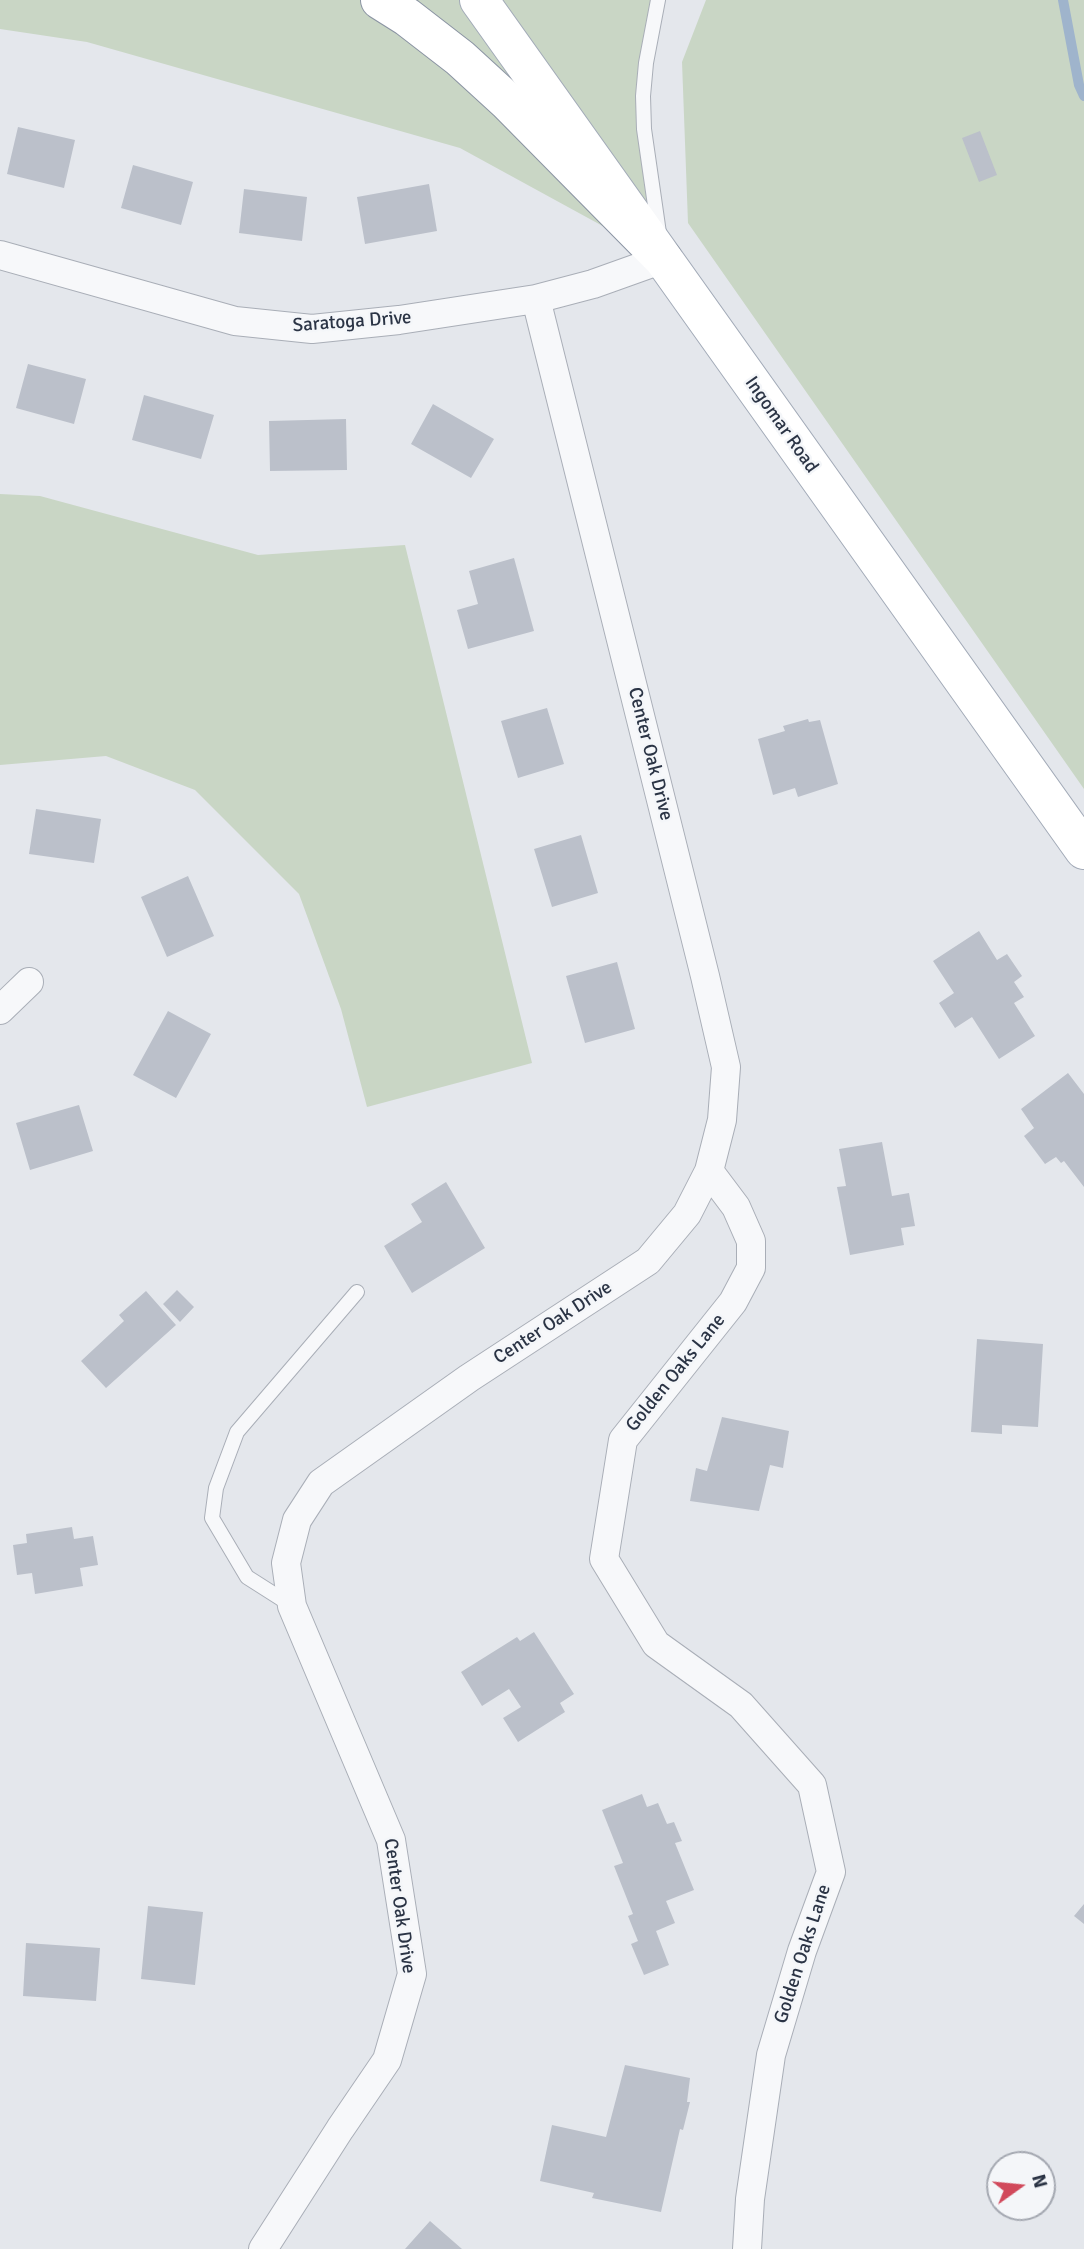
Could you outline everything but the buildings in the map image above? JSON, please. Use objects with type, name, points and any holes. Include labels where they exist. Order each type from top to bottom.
[{"type":"main road","points":[[380,0],[407,17],[470,66],[663,259]]},
{"type":"main road","name":"Ingomar Road","points":[[479,0],[1084,850]]},
{"type":"street","name":"Saratoga Drive","points":[[0,255],[235,321],[312,329],[398,320],[536,299],[593,284],[663,259]]},
{"type":"street","name":"Center Oak Drive","points":[[263,2249],[387,2060],[412,1974],[391,1840],[292,1606],[286,1563],[297,1520],[321,1483],[469,1378],[648,1262],[687,1214],[709,1171],[722,1120],[726,1067],[536,299]]},
{"type":"street","points":[[0,1010],[29,982]]},
{"type":"street","name":"Golden Oaks Lane","points":[[709,1171],[736,1207],[746,1229],[751,1241],[751,1268],[733,1302],[623,1440],[604,1559],[656,1644],[741,1705],[812,1785],[831,1872],[802,1951],[771,2055],[750,2199],[747,2249]]},
{"type":"lane","points":[[658,0],[646,62],[643,107],[648,165],[663,259]]},
{"type":"lane","points":[[292,1606],[247,1577],[212,1518],[216,1488],[237,1432],[357,1292]]},
{"type":"green space","points":[[0,0],[658,0],[643,96],[663,259],[460,148],[87,42],[0,29]]},
{"type":"green space","points":[[706,0],[1084,0],[1084,789],[688,223],[682,62]]},
{"type":"green space","points":[[0,494],[40,496],[258,555],[405,545],[532,1063],[367,1107],[341,1009],[299,894],[195,790],[106,756],[0,765]]},
{"type":"waterway","points":[[1063,0],[1079,85],[1084,96]]}]
